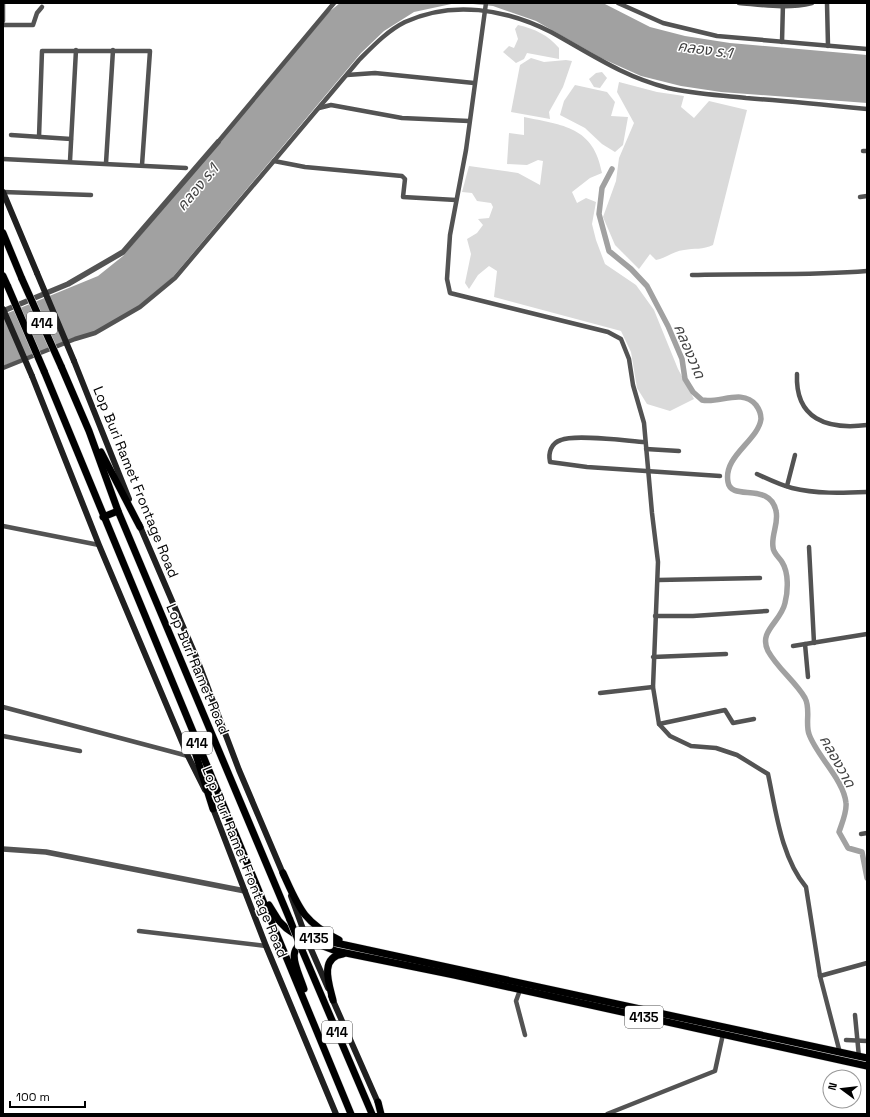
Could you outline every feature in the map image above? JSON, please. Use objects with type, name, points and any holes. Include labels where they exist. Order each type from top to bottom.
[{"type":"main road","name":"Lop Buri Ramet Frontage Road","points":[[3,192],[74,361],[140,527],[197,659],[239,770],[283,874],[306,940],[378,1102]]},
{"type":"main road","name":"Lop Buri Ramet Road","points":[[3,233],[89,431],[118,511],[372,1114]]},
{"type":"main road","name":"Lop Buri Ramet Road","points":[[3,276],[44,371],[351,1114]]},
{"type":"main road","name":"Lop Buri Ramet Frontage Road","points":[[3,310],[32,376],[99,545],[188,756],[214,809],[244,891],[336,1114]]},
{"type":"main road","points":[[89,431],[140,527]]},
{"type":"main road","points":[[103,516],[118,511]]},
{"type":"main road","points":[[176,692],[214,809]]},
{"type":"main road","points":[[283,874],[302,913],[320,931],[348,944]]},
{"type":"main road","name":"4135","points":[[259,892],[282,924],[306,940],[347,953],[867,1066]]},
{"type":"main road","name":"4135","points":[[319,1035],[294,958],[294,952],[299,946],[306,940],[313,938],[348,944],[867,1058]]},
{"type":"main road","points":[[333,1000],[326,970],[331,958],[336,954],[347,953]]},
{"type":"main road","points":[[378,1102],[382,1114]]},
{"type":"street","points":[[3,3],[3,20]]},
{"type":"street","points":[[3,310],[68,284],[123,252],[218,142],[334,3]]},
{"type":"street","points":[[486,3],[466,150],[450,235],[448,279],[450,293],[608,332],[621,339],[629,359],[633,385],[644,424],[658,562],[653,657],[653,687],[658,724],[670,736],[690,746],[716,748],[737,755],[768,774],[786,849],[798,878],[806,887],[820,976],[840,1053]]},
{"type":"street","points":[[618,3],[640,14],[684,30],[717,36],[867,49]]},
{"type":"street","points":[[739,3],[812,3]]},
{"type":"street","points":[[826,3],[828,46]]},
{"type":"street","points":[[782,42],[783,4]]},
{"type":"street","points":[[3,25],[33,25],[37,13],[42,7]]},
{"type":"street","points":[[3,368],[75,339],[95,333],[140,307],[174,278],[375,43],[404,22],[416,17],[451,9],[465,8],[485,10],[518,18],[537,26],[605,64],[633,76],[668,88],[701,94],[867,108]]},
{"type":"street","points":[[70,161],[76,50]]},
{"type":"street","points":[[106,163],[113,50]]},
{"type":"street","points":[[39,137],[42,51],[150,51],[142,165]]},
{"type":"street","points":[[347,75],[375,73],[474,83]]},
{"type":"street","points":[[319,108],[331,106],[402,118],[469,120]]},
{"type":"street","points":[[11,135],[71,139]]},
{"type":"street","points":[[3,158],[186,168]]},
{"type":"street","points":[[274,162],[305,167],[402,176],[405,179],[403,196],[456,200]]},
{"type":"street","points":[[3,192],[91,195]]},
{"type":"street","points":[[860,197],[867,196]]},
{"type":"street","points":[[692,275],[730,273],[828,274],[867,271]]},
{"type":"street","points":[[797,374],[798,396],[804,408],[810,414],[841,426],[867,425]]},
{"type":"street","points":[[645,442],[582,438],[561,439],[552,446],[549,456],[550,462],[587,467],[720,476]]},
{"type":"street","points":[[646,449],[679,451]]},
{"type":"street","points":[[787,486],[795,454]]},
{"type":"street","points":[[757,474],[787,486],[827,493],[867,492]]},
{"type":"street","points":[[3,526],[99,545]]},
{"type":"street","points":[[809,547],[814,643]]},
{"type":"street","points":[[658,580],[760,578]]},
{"type":"street","points":[[655,616],[693,616],[767,611]]},
{"type":"street","points":[[794,646],[867,634]]},
{"type":"street","points":[[805,644],[808,677]]},
{"type":"street","points":[[653,657],[726,654]]},
{"type":"street","points":[[600,693],[653,687]]},
{"type":"street","points":[[3,707],[188,756]]},
{"type":"street","points":[[658,724],[725,710],[733,723],[754,719]]},
{"type":"street","points":[[3,736],[80,751]]},
{"type":"street","points":[[861,834],[867,833]]},
{"type":"street","points":[[3,849],[46,852],[244,891]]},
{"type":"street","points":[[139,931],[266,946]]},
{"type":"street","points":[[820,976],[867,963]]},
{"type":"street","points":[[520,990],[516,1001],[525,1034]]},
{"type":"street","points":[[855,1015],[859,1057]]},
{"type":"street","points":[[607,1114],[715,1071],[723,1034]]},
{"type":"street","points":[[846,1040],[867,1040]]},
{"type":"shaded area","points":[[518,25],[530,28],[550,39],[559,48],[559,59],[527,53],[524,59],[516,63],[503,52],[509,46],[514,48],[518,39],[515,29]]},
{"type":"shaded area","points":[[531,58],[544,62],[566,60],[572,61],[563,87],[549,112],[550,119],[511,112],[520,65]]},
{"type":"shaded area","points":[[602,72],[607,78],[600,88],[594,87],[589,79],[596,73]]},
{"type":"shaded area","points":[[619,82],[657,92],[684,96],[681,107],[694,118],[709,101],[747,110],[713,245],[709,247],[680,251],[656,260],[650,254],[639,269],[615,245],[603,217],[616,181],[619,158],[634,123],[617,92]]},
{"type":"shaded area","points":[[575,85],[607,92],[615,102],[611,116],[628,117],[623,145],[615,152],[602,144],[585,128],[560,115],[564,101]]},
{"type":"shaded area","points":[[524,117],[564,126],[584,137],[592,146],[598,158],[602,173],[590,178],[572,192],[577,203],[586,198],[596,202],[592,224],[605,264],[636,285],[654,310],[678,369],[694,399],[670,411],[647,404],[637,388],[631,352],[621,331],[494,297],[497,271],[489,266],[478,275],[469,289],[465,283],[471,254],[467,239],[477,233],[483,225],[478,219],[489,218],[493,207],[491,203],[477,201],[472,193],[462,192],[469,166],[518,173],[540,185],[543,161],[538,160],[527,165],[507,164],[509,133],[524,135]]},
{"type":"water","name":"คลอง ร.1","points":[[340,3],[456,3],[414,12],[384,31],[361,53],[172,278],[139,306],[96,331],[3,366],[3,315],[98,276],[123,256],[329,12]]},
{"type":"water","name":"คลอง ร.1","points":[[463,3],[603,3],[650,27],[685,36],[730,43],[867,55],[867,103],[721,92],[681,86],[641,76],[601,58],[536,21],[493,6]]},
{"type":"waterway","name":"คลองวาด","points":[[612,169],[602,188],[599,214],[609,251],[631,269],[647,286],[668,326],[682,359],[685,379],[693,392],[702,400],[709,401],[737,397],[744,398],[750,400],[756,405],[760,412],[761,419],[759,427],[735,456],[728,473],[728,482],[731,488],[736,491],[759,494],[766,497],[772,502],[776,511],[777,520],[773,538],[773,549],[781,560],[786,571],[787,588],[783,610],[768,632],[766,644],[772,657],[807,702],[809,734],[844,794],[846,810],[839,832],[848,848],[862,852],[867,878]]}]
